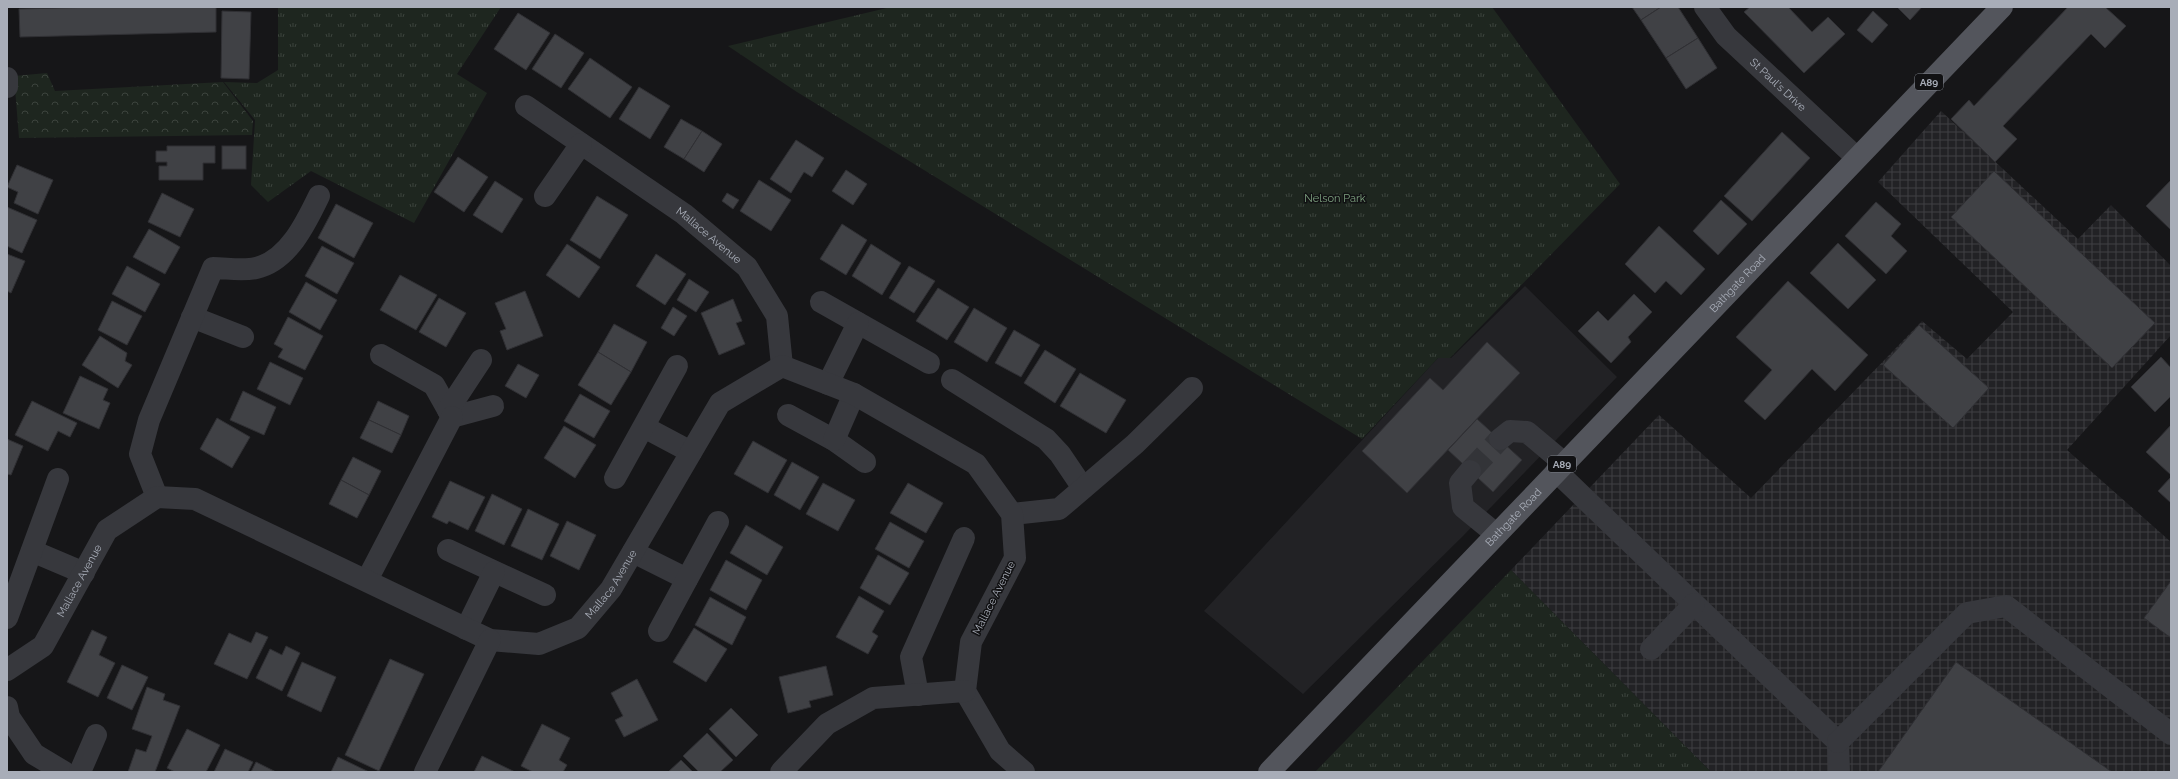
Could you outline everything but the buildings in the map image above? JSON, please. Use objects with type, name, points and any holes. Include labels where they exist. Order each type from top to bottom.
[{"type":"main road","name":"A89","points":[[1856,157],[2002,7]]},
{"type":"main road","name":"Bathgate Road","points":[[1269,772],[1856,157]]},
{"type":"street","name":"St Paul's Drive","points":[[1712,9],[1726,36],[1856,157]]},
{"type":"street","points":[[7,78],[7,87]]},
{"type":"street","name":"Mallace Avenue","points":[[7,670],[43,646],[107,530],[156,496],[195,499],[490,640],[539,644],[578,628],[611,589],[720,403],[782,366],[777,316],[747,267],[684,214],[526,106]]},
{"type":"street","points":[[545,196],[581,144]]},
{"type":"street","points":[[156,496],[140,454],[149,420],[213,268],[254,269],[268,265],[303,229],[319,196]]},
{"type":"street","points":[[821,302],[929,363]]},
{"type":"street","points":[[192,317],[243,337]]},
{"type":"street","points":[[828,384],[858,323]]},
{"type":"street","points":[[381,355],[434,385],[450,413]]},
{"type":"street","points":[[367,580],[450,413],[481,360]]},
{"type":"street","points":[[615,478],[677,366]]},
{"type":"street","points":[[782,366],[854,394],[976,464],[1012,514],[1059,509],[1135,444],[1192,388]]},
{"type":"street","points":[[952,380],[1046,439],[1060,454],[1083,488]]},
{"type":"street","points":[[834,440],[854,394]]},
{"type":"street","points":[[450,413],[494,406]]},
{"type":"street","points":[[788,415],[834,440],[866,462]]},
{"type":"street","points":[[644,426],[691,452]]},
{"type":"street","points":[[1500,440],[1510,431],[1527,432],[1694,604],[1838,742],[1839,772]]},
{"type":"street","points":[[1470,471],[1460,483],[1463,507],[1496,534]]},
{"type":"street","points":[[7,618],[58,479]]},
{"type":"street","name":"Mallace Avenue","points":[[965,691],[972,642],[1014,558],[1012,514]]},
{"type":"street","points":[[659,631],[718,522]]},
{"type":"street","points":[[918,694],[912,656],[964,538]]},
{"type":"street","points":[[448,550],[546,596]]},
{"type":"street","points":[[32,551],[84,573]]},
{"type":"street","points":[[633,552],[687,579]]},
{"type":"street","points":[[466,629],[494,572]]},
{"type":"street","points":[[1650,649],[1694,604]]},
{"type":"street","points":[[1838,742],[1967,613],[2006,606],[2171,734]]},
{"type":"street","points":[[425,772],[490,640]]},
{"type":"street","points":[[781,772],[827,724],[873,698],[965,691],[1000,750],[1024,772]]},
{"type":"street","points":[[7,707],[9,717],[34,754],[64,772]]},
{"type":"street","points":[[80,772],[96,735]]},
{"type":"shaded area","points":[[1941,111],[2078,239],[2111,205],[2171,266],[2171,335],[2067,450],[2171,542],[2171,772],[1711,772],[1511,570],[1659,415],[1751,498],[1922,321],[1967,359],[2013,312],[1878,182]]},
{"type":"shaded area","points":[[1525,286],[1617,377],[1463,536],[1303,694],[1204,611],[1438,358],[1451,358]]},
{"type":"green space","points":[[278,7],[501,7],[457,74],[487,93],[414,223],[311,171],[268,202],[251,185],[255,120],[224,82],[257,83],[278,70]]},
{"type":"green space","name":"Nelson Park","points":[[891,7],[1492,7],[1620,184],[1450,358],[1438,358],[1362,439],[797,92],[728,46]]},
{"type":"green space","points":[[47,73],[55,91],[223,82],[253,121],[252,135],[19,138],[14,76]]},
{"type":"green space","points":[[1511,570],[1711,772],[1315,772]]},
{"type":"tunnel","points":[[1470,471],[1500,439]]}]
